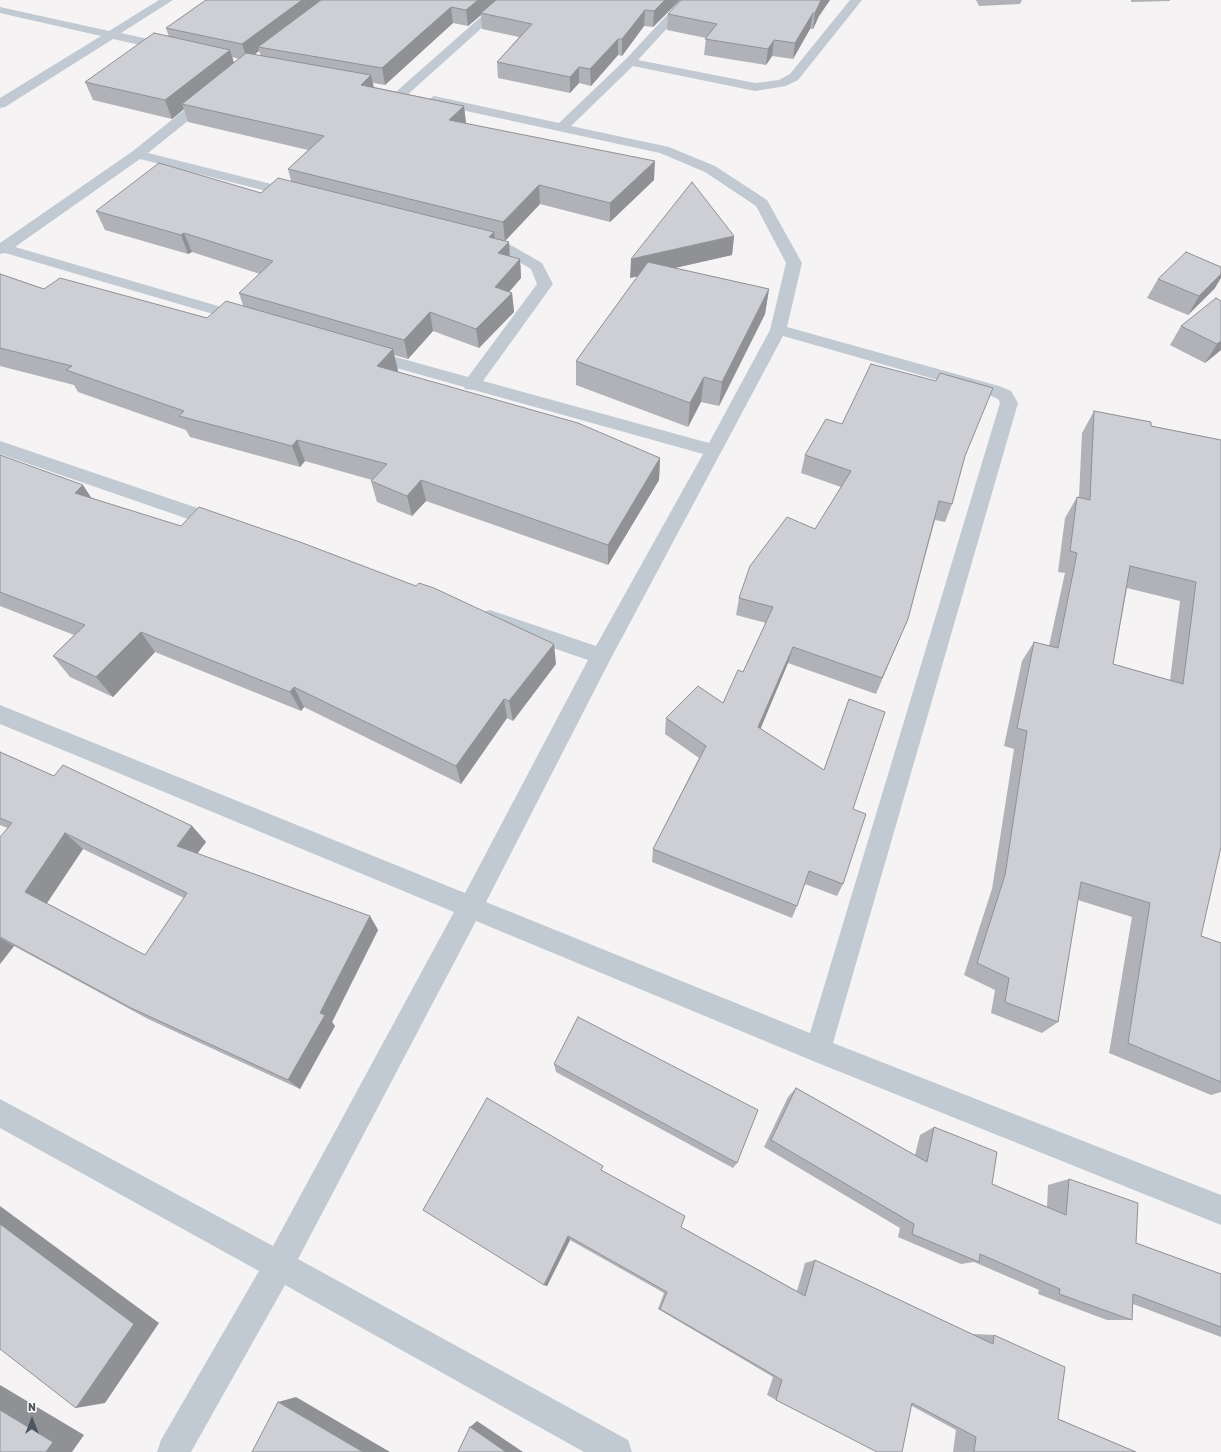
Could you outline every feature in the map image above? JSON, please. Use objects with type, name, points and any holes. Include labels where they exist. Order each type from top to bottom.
[{"type":"street","points":[[0,104],[167,0]]},
{"type":"street","points":[[173,1452],[279,1265],[470,908],[601,656],[714,451],[778,330],[794,263],[762,202],[710,169],[664,150],[394,92],[507,0]]},
{"type":"street","points":[[561,128],[630,62],[687,0]]},
{"type":"street","points":[[630,62],[755,87],[782,83],[794,77],[856,0]]},
{"type":"street","points":[[0,10],[188,52]]},
{"type":"street","points":[[1,249],[138,154],[218,90]]},
{"type":"street","points":[[138,154],[313,198]]},
{"type":"street","points":[[466,238],[504,247],[524,258],[537,266],[545,284],[472,385]]},
{"type":"street","points":[[1,249],[260,323]]},
{"type":"street","points":[[778,330],[993,390],[1005,395],[1009,403],[818,1050]]},
{"type":"street","points":[[350,350],[714,451]]},
{"type":"street","points":[[0,447],[240,530]]},
{"type":"street","points":[[474,612],[601,656]]},
{"type":"street","points":[[0,714],[818,1050],[1221,1210]]},
{"type":"street","points":[[0,1113],[279,1265],[616,1452]]},
{"type":"building","points":[[206,0],[302,0],[242,44],[166,28]]},
{"type":"building","points":[[321,0],[478,0],[466,10],[451,7],[382,68],[258,47]]},
{"type":"building","points":[[496,0],[665,0],[654,11],[645,10],[622,39],[618,39],[590,69],[579,67],[570,77],[497,62],[532,24],[481,13]]},
{"type":"building","points":[[681,0],[821,0],[815,13],[813,13],[795,43],[774,40],[768,49],[705,39],[717,24],[668,14]]},
{"type":"building","points":[[154,33],[230,50],[165,100],[85,82]]},
{"type":"building","points":[[246,53],[371,75],[361,85],[464,106],[449,120],[655,161],[610,203],[539,185],[503,222],[288,169],[324,136],[182,104]]},
{"type":"building","points":[[159,163],[261,193],[278,178],[494,232],[489,237],[509,242],[498,253],[520,259],[495,287],[512,293],[476,329],[430,312],[404,340],[239,293],[273,261],[184,233],[181,235],[96,211]]},
{"type":"building","points":[[692,182],[734,236],[631,259]]},
{"type":"building","points":[[1186,252],[1221,267],[1221,274],[1199,296],[1158,279]]},
{"type":"building","points":[[648,262],[769,289],[722,382],[704,377],[690,403],[576,361]]},
{"type":"building","points":[[0,274],[44,289],[60,278],[207,318],[226,301],[393,349],[377,366],[578,423],[660,458],[608,545],[421,480],[407,496],[371,481],[387,464],[297,440],[292,446],[179,416],[184,411],[66,370],[72,366],[0,348]]},
{"type":"building","points":[[1216,298],[1221,301],[1221,341],[1217,344],[1181,326]]},
{"type":"building","points":[[871,364],[936,381],[940,373],[993,388],[965,456],[952,504],[939,501],[908,619],[882,678],[793,647],[758,727],[824,770],[849,699],[885,712],[853,809],[866,814],[843,884],[809,871],[797,906],[653,849],[706,746],[666,718],[698,686],[723,703],[738,670],[743,672],[773,607],[739,598],[750,566],[787,517],[815,529],[851,471],[805,455],[826,419],[842,424]]},
{"type":"building","points":[[1094,411],[1151,422],[1151,426],[1221,440],[1221,847],[1201,936],[1221,943],[1221,1082],[1128,1043],[1150,903],[1081,882],[1058,1022],[1005,1002],[1009,978],[977,963],[1005,875],[1027,731],[1017,728],[1034,642],[1058,648],[1077,553],[1070,551],[1077,497],[1090,500]],"holes":[[[1130,566],[1196,582],[1183,684],[1113,664]]]},
{"type":"building","points":[[0,455],[83,485],[75,493],[181,526],[199,507],[300,542],[416,586],[419,583],[434,588],[554,644],[509,701],[504,699],[456,766],[294,687],[290,692],[141,632],[96,677],[53,656],[85,625],[0,592]]},
{"type":"building","points":[[0,752],[54,776],[63,765],[192,826],[177,846],[370,916],[320,1013],[325,1015],[288,1080],[131,1008],[0,937],[0,837],[12,823],[0,818]],"holes":[[[65,833],[187,893],[145,955],[25,892]]]},
{"type":"building","points":[[578,1017],[758,1110],[737,1163],[554,1064]]},
{"type":"building","points":[[796,1088],[927,1162],[934,1127],[997,1152],[992,1184],[1066,1215],[1069,1179],[1138,1203],[1136,1243],[1221,1274],[1221,1327],[1133,1294],[1132,1320],[1059,1294],[1060,1289],[980,1254],[979,1262],[912,1234],[914,1224],[771,1140]]},
{"type":"building","points":[[487,1098],[603,1166],[601,1170],[685,1216],[681,1227],[805,1296],[815,1260],[993,1344],[994,1335],[1065,1367],[1058,1419],[1136,1452],[974,1452],[976,1437],[912,1403],[902,1452],[877,1452],[776,1400],[782,1380],[660,1309],[667,1292],[568,1236],[544,1285],[423,1210]]},
{"type":"building","points":[[0,1224],[134,1324],[76,1408],[0,1349]]},
{"type":"building","points":[[278,1402],[363,1452],[252,1452]]},
{"type":"building","points":[[0,1410],[53,1442],[46,1452],[0,1452]]},
{"type":"building","points":[[470,1427],[506,1452],[458,1452]]}]
